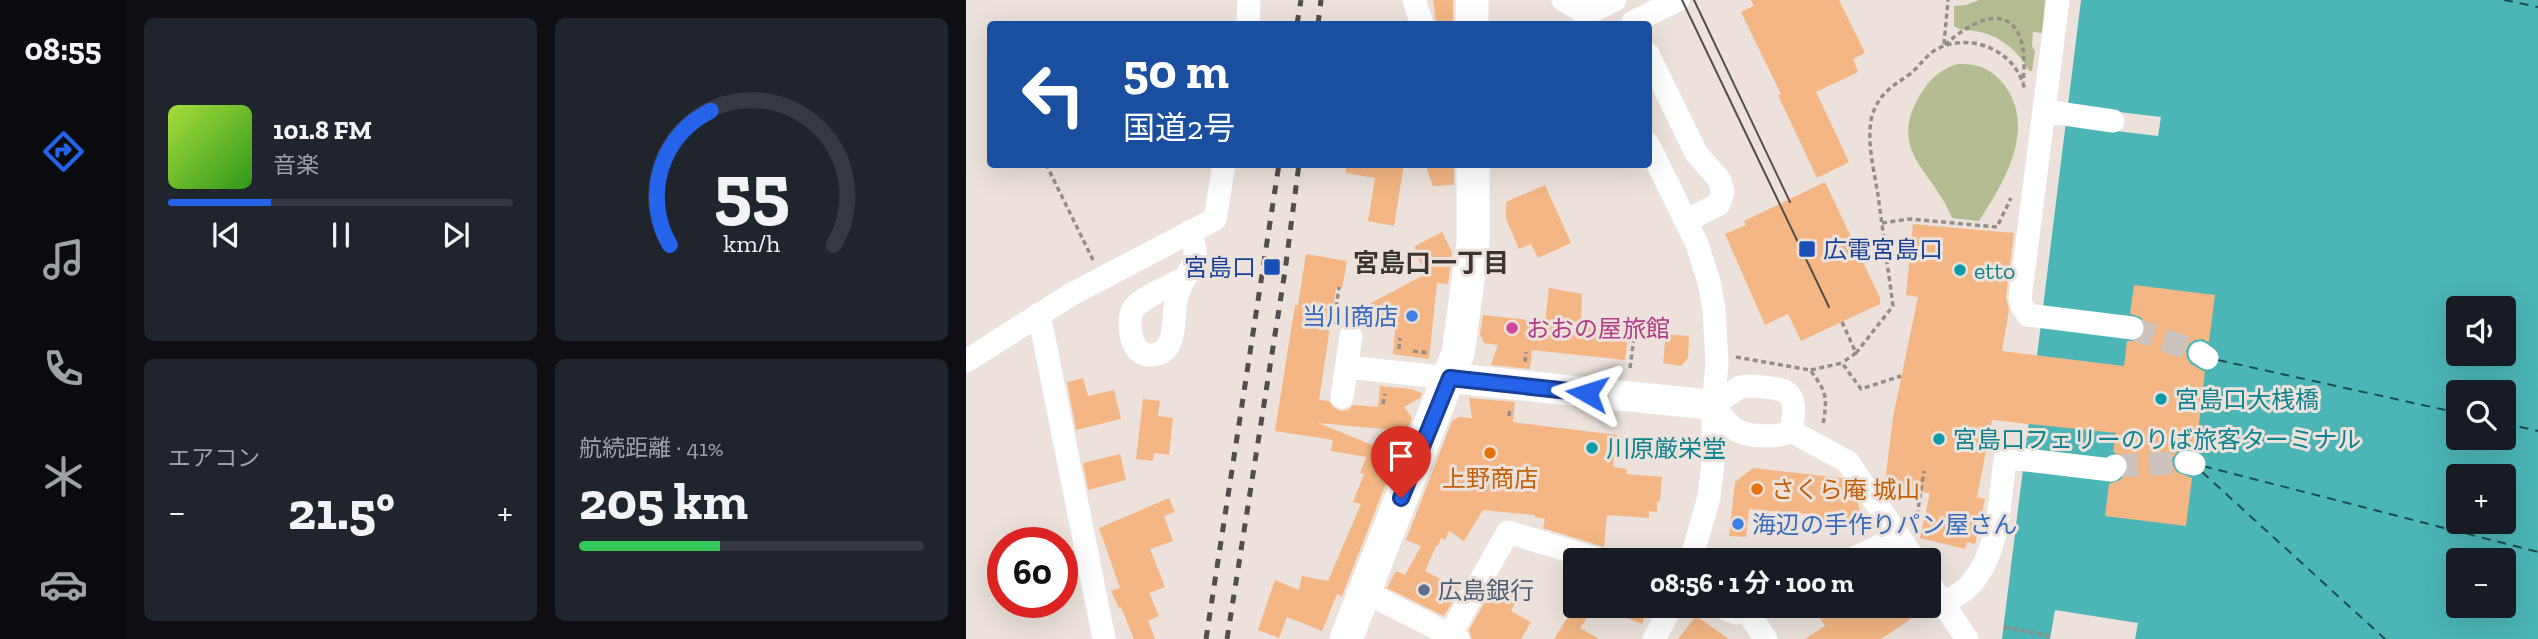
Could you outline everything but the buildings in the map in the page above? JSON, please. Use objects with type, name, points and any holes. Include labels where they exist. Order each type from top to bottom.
[{"type":"highway","points":[[1472,0],[1472,21]]},
{"type":"highway","points":[[1346,639],[1365,592],[1439,365],[1458,353],[1470,271],[1473,168]]},
{"type":"main road","points":[[1439,365],[1713,405]]},
{"type":"street","points":[[1414,0],[1421,21]]},
{"type":"street","points":[[1579,10],[1615,0]]},
{"type":"street","points":[[1635,21],[1678,0]]},
{"type":"street","points":[[2057,0],[2020,299],[2028,315],[2130,328]]},
{"type":"street","points":[[1652,62],[1696,153],[1713,171],[1722,188],[1720,204],[1686,221]]},
{"type":"street","points":[[2044,111],[2113,121]]},
{"type":"street","points":[[1652,152],[1706,269],[1714,309],[1717,364],[1713,405],[1715,447],[1709,497],[1694,548]]},
{"type":"street","points":[[966,361],[1080,289],[1215,219],[1223,168]]},
{"type":"street","points":[[1185,278],[1136,305],[1129,315],[1138,350],[1154,355],[1165,349],[1171,336],[1180,289],[1194,266],[1196,254],[1190,231]]},
{"type":"street","points":[[1157,293],[1165,294],[1175,307]]},
{"type":"street","points":[[1039,314],[1104,639]]},
{"type":"street","points":[[1342,335],[1347,367],[1342,397]]},
{"type":"street","points":[[1347,367],[1439,365]]},
{"type":"street","points":[[1713,405],[1740,387],[1776,388],[1793,399],[1795,409],[1791,431]]},
{"type":"street","points":[[1713,405],[1731,427],[1742,433],[1780,436],[1791,431]]},
{"type":"street","points":[[1791,431],[1848,462],[1906,548]]},
{"type":"street","points":[[1943,603],[1969,587],[1985,563],[1994,541],[2005,460],[2025,459],[2113,468]]},
{"type":"street","points":[[1365,592],[1454,637],[1508,533],[1563,549]]},
{"type":"street","points":[[1876,548],[1899,537]]},
{"type":"street","points":[[1941,600],[1966,639]]},
{"type":"street","points":[[1654,639],[1665,618]]},
{"type":"street","points":[[1755,618],[1766,639]]},
{"type":"path","points":[[1944,46],[1948,0]]},
{"type":"path","points":[[1810,370],[1842,363],[1856,353],[1893,306],[1871,146],[1871,119],[1877,101],[1961,30],[1977,22],[1995,18],[2007,20],[2016,26],[2023,41],[2025,95]]},
{"type":"path","points":[[1944,46],[1965,42],[1989,47],[2009,61],[2023,83]]},
{"type":"path","points":[[1048,168],[1097,270]]},
{"type":"path","points":[[1882,223],[1910,219],[1997,227],[2014,193]]},
{"type":"path","points":[[1339,287],[1342,335]]},
{"type":"path","points":[[1842,322],[1856,353]]},
{"type":"path","points":[[1630,368],[1635,330]]},
{"type":"path","points":[[1399,349],[1400,338]]},
{"type":"path","points":[[1413,351],[1439,365]]},
{"type":"path","points":[[1525,364],[1526,352]]},
{"type":"path","points":[[1842,363],[1861,389],[1901,376]]},
{"type":"path","points":[[1383,404],[1385,394]]},
{"type":"path","points":[[1509,416],[1510,408]]},
{"type":"path","points":[[1899,537],[1917,516],[1924,471]]},
{"type":"path","points":[[2004,627],[2050,636]]},
{"type":"green space","points":[[1979,0],[2045,0],[2042,33],[2033,32],[2032,46],[2035,51],[2032,71],[2000,40],[1954,26],[1954,6]]},
{"type":"green space","points":[[1958,64],[1982,67],[1997,76],[2012,98],[2017,116],[2018,134],[2014,153],[1999,188],[1979,221],[1952,218],[1910,147],[1908,132],[1911,115],[1920,95],[1932,79]]},
{"type":"water","points":[[2081,0],[2538,0],[2538,639],[2002,639]]},
{"type":"pier","points":[[2110,111],[2161,117],[2158,136],[2108,130]]},
{"type":"pier","points":[[2055,610],[2138,623],[2135,639],[2050,639]]},
{"type":"ferry route","points":[[2504,0],[2538,7]]},
{"type":"ferry route","points":[[2218,360],[2446,410]]},
{"type":"ferry route","points":[[2516,426],[2538,431]]},
{"type":"ferry route","points":[[2203,466],[2538,552]]},
{"type":"ferry route","points":[[2202,472],[2385,639]]},
{"type":"tunnel","points":[[2132,328],[2200,353]]},
{"type":"tunnel","points":[[2115,466],[2186,462]]},
{"type":"tram line","points":[[1682,0],[1829,307]]},
{"type":"tram line","points":[[1694,0],[1790,202]]},
{"type":"railway","points":[[1298,21],[1301,0]]},
{"type":"railway","points":[[1318,21],[1321,0]]},
{"type":"railway","points":[[1206,639],[1278,168]]},
{"type":"railway","points":[[1227,639],[1285,271],[1298,168]]},
{"type":"place","name":"広電宮島口","points":[[1807,249]]},
{"type":"place","name":"宮島口","points":[[1272,267]]},
{"type":"place","name":"etto","points":[[1960,270]]},
{"type":"place","name":"当川商店","points":[[1412,316]]},
{"type":"place","name":"おおの屋旅館","points":[[1512,328]]},
{"type":"place","name":"宮島口大桟橋","points":[[2161,399]]},
{"type":"place","name":"宮島口フェリーのりば旅客ターミナル","points":[[1939,439]]},
{"type":"place","name":"川原厳栄堂","points":[[1592,448]]},
{"type":"place","name":"上野商店","points":[[1490,453]]},
{"type":"place","name":"さくら庵 城山","points":[[1757,489]]},
{"type":"place","name":"海辺の手作りパン屋さん","points":[[1738,524]]},
{"type":"place","name":"広島銀行","points":[[1424,590]]},
{"type":"district","name":"宮島口一丁目","points":[[1431,263]]},
{"type":"route","points":[[1401,498],[1450,378],[1587,393]]}]
